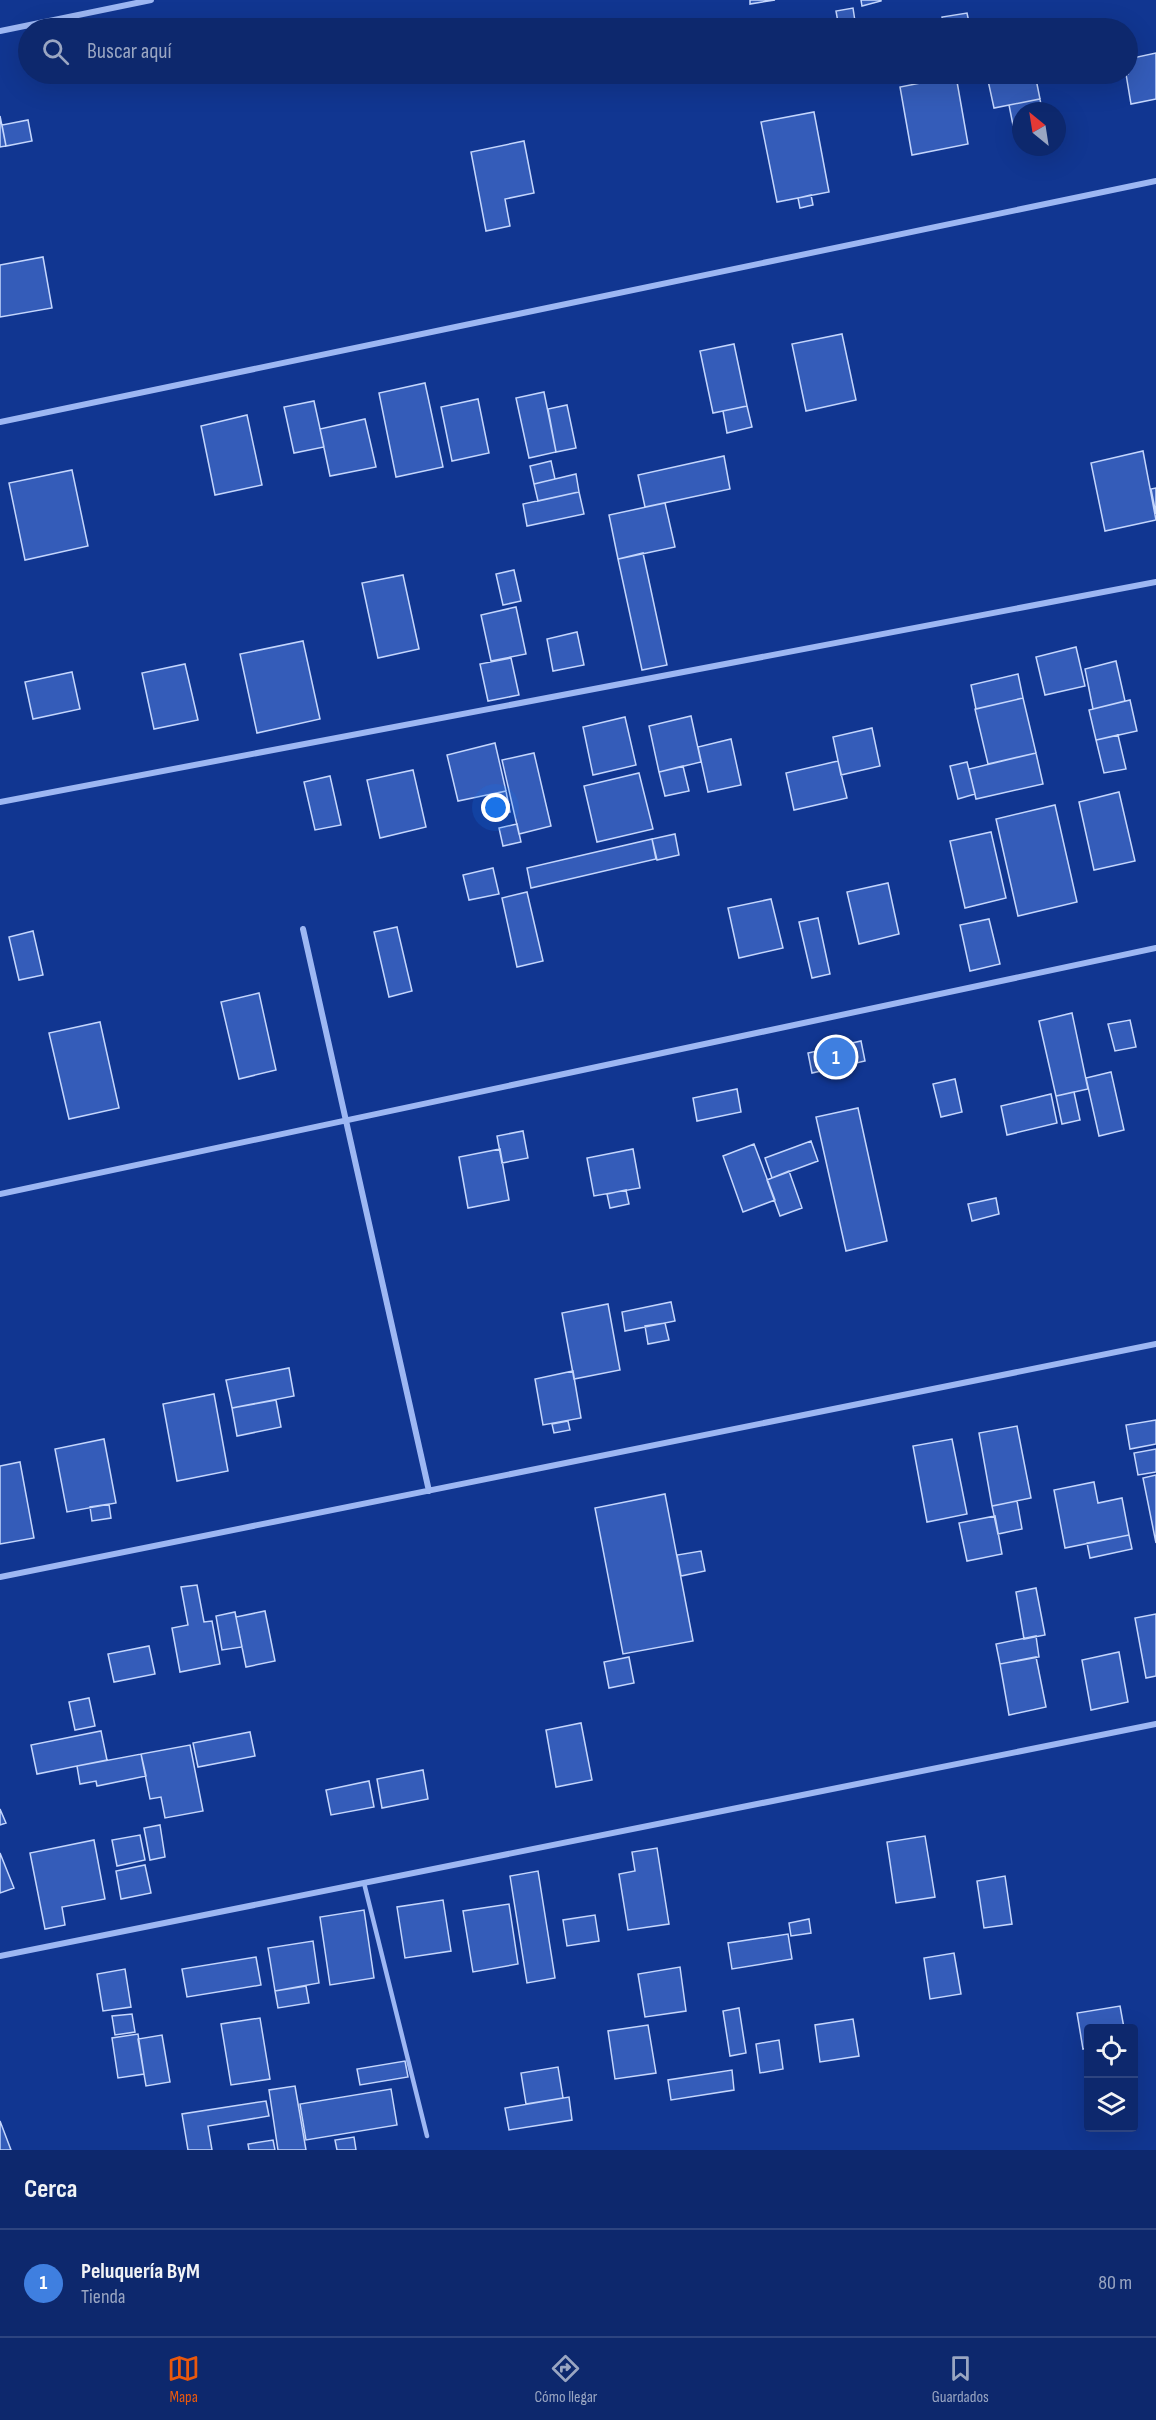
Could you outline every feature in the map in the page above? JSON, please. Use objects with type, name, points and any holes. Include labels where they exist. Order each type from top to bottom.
[{"type":"street","points":[[63,18],[151,0]]},
{"type":"street","points":[[0,31],[18,27]]},
{"type":"street","points":[[0,422],[1156,181]]},
{"type":"street","points":[[0,802],[1156,582]]},
{"type":"street","points":[[303,929],[429,1491]]},
{"type":"street","points":[[0,1194],[1156,948]]},
{"type":"street","points":[[0,1577],[1156,1344]]},
{"type":"street","points":[[0,1956],[1156,1724]]},
{"type":"lane","points":[[364,1883],[427,2136]]},
{"type":"building","points":[[750,0],[775,0],[750,4]]},
{"type":"building","points":[[861,0],[881,0],[881,1],[862,6]]},
{"type":"building","points":[[853,8],[854,18],[837,18],[836,11]]},
{"type":"building","points":[[967,13],[968,18],[942,18]]},
{"type":"building","points":[[1156,53],[1156,99],[1131,104],[1128,84],[1138,84],[1138,57]]},
{"type":"building","points":[[915,84],[957,84],[968,144],[912,155],[900,87]]},
{"type":"building","points":[[989,84],[1037,84],[1040,99],[1012,102],[1012,104],[994,108]]},
{"type":"building","points":[[1040,99],[1040,102],[1024,102]]},
{"type":"building","points":[[1012,104],[1012,120],[1009,105]]},
{"type":"building","points":[[814,112],[829,192],[777,202],[761,122]]},
{"type":"building","points":[[0,116],[6,146],[0,147]]},
{"type":"building","points":[[28,120],[32,141],[6,146],[2,125]]},
{"type":"building","points":[[524,141],[534,193],[505,199],[510,226],[486,231],[471,152]]},
{"type":"building","points":[[811,195],[813,205],[800,208],[798,198]]},
{"type":"building","points":[[43,257],[52,308],[0,317],[0,265]]},
{"type":"building","points":[[842,334],[856,400],[806,411],[792,344]]},
{"type":"building","points":[[734,344],[747,406],[713,413],[700,351]]},
{"type":"building","points":[[425,383],[443,467],[396,477],[379,393]]},
{"type":"building","points":[[544,392],[556,452],[529,458],[516,398]]},
{"type":"building","points":[[478,399],[489,453],[452,461],[441,407]]},
{"type":"building","points":[[314,401],[324,447],[294,453],[284,407]]},
{"type":"building","points":[[567,405],[576,448],[556,452],[548,409]]},
{"type":"building","points":[[747,406],[752,427],[727,433],[723,411]]},
{"type":"building","points":[[247,415],[262,485],[215,495],[201,426]]},
{"type":"building","points":[[365,419],[376,467],[330,476],[320,429]]},
{"type":"building","points":[[1143,451],[1156,520],[1105,531],[1091,463]]},
{"type":"building","points":[[724,456],[730,489],[645,507],[638,475]]},
{"type":"building","points":[[551,461],[555,479],[534,484],[530,466]]},
{"type":"building","points":[[72,470],[88,546],[25,560],[9,483]]},
{"type":"building","points":[[576,474],[579,492],[538,501],[534,484]]},
{"type":"building","points":[[1156,488],[1156,514],[1151,489]]},
{"type":"building","points":[[579,492],[584,514],[527,526],[523,504]]},
{"type":"building","points":[[665,503],[675,547],[618,559],[609,515]]},
{"type":"building","points":[[643,553],[667,665],[642,670],[618,559]]},
{"type":"building","points":[[514,570],[521,601],[503,605],[496,574]]},
{"type":"building","points":[[403,575],[419,649],[378,658],[362,583]]},
{"type":"building","points":[[516,607],[526,654],[491,661],[481,615]]},
{"type":"building","points":[[577,632],[584,665],[553,671],[547,639]]},
{"type":"building","points":[[303,641],[320,719],[257,733],[240,654]]},
{"type":"building","points":[[1076,647],[1085,686],[1045,695],[1036,657]]},
{"type":"building","points":[[511,658],[519,695],[488,701],[480,664]]},
{"type":"building","points":[[1116,661],[1125,701],[1093,709],[1085,669]]},
{"type":"building","points":[[185,664],[198,720],[154,729],[142,673]]},
{"type":"building","points":[[72,672],[80,709],[33,719],[25,682]]},
{"type":"building","points":[[1018,674],[1023,698],[976,709],[971,685]]},
{"type":"building","points":[[1023,698],[1036,753],[988,764],[975,709]]},
{"type":"building","points":[[1130,700],[1137,731],[1096,740],[1089,710]]},
{"type":"building","points":[[691,716],[701,762],[659,772],[649,726]]},
{"type":"building","points":[[625,717],[636,765],[593,775],[583,727]]},
{"type":"building","points":[[872,728],[880,766],[841,775],[833,737]]},
{"type":"building","points":[[1118,735],[1126,769],[1104,773],[1096,740]]},
{"type":"building","points":[[731,739],[741,785],[708,792],[698,747]]},
{"type":"building","points":[[495,743],[506,791],[458,801],[447,755]]},
{"type":"building","points":[[534,753],[551,826],[519,834],[502,760]]},
{"type":"building","points":[[1036,753],[1043,784],[976,799],[969,769]]},
{"type":"building","points":[[838,761],[847,798],[794,810],[786,773]]},
{"type":"building","points":[[967,762],[975,794],[958,799],[950,766]]},
{"type":"building","points":[[683,766],[689,791],[665,796],[659,772]]},
{"type":"building","points":[[413,770],[426,827],[380,838],[367,780]]},
{"type":"building","points":[[639,773],[653,829],[597,842],[584,786]]},
{"type":"building","points":[[330,776],[341,825],[315,830],[304,782]]},
{"type":"building","points":[[506,791],[510,812],[494,815],[489,795]]},
{"type":"building","points":[[1119,792],[1135,861],[1094,870],[1079,802]]},
{"type":"building","points":[[1055,805],[1077,902],[1018,916],[996,819]]},
{"type":"building","points":[[517,824],[521,842],[503,846],[499,828]]},
{"type":"building","points":[[991,832],[1006,898],[965,908],[950,841]]},
{"type":"building","points":[[675,834],[679,855],[657,860],[652,839]]},
{"type":"building","points":[[652,839],[656,859],[531,888],[527,868]]},
{"type":"building","points":[[493,868],[499,894],[469,900],[463,875]]},
{"type":"building","points":[[888,883],[899,934],[859,944],[847,892]]},
{"type":"building","points":[[527,892],[543,961],[517,967],[502,898]]},
{"type":"building","points":[[771,899],[783,948],[739,958],[728,908]]},
{"type":"building","points":[[818,918],[830,974],[812,978],[799,922]]},
{"type":"building","points":[[989,919],[1000,964],[970,971],[960,925]]},
{"type":"building","points":[[397,927],[412,991],[389,997],[374,932]]},
{"type":"building","points":[[33,931],[43,975],[19,980],[9,937]]},
{"type":"building","points":[[259,993],[276,1070],[239,1079],[221,1002]]},
{"type":"building","points":[[1072,1013],[1088,1089],[1056,1096],[1039,1021]]},
{"type":"building","points":[[1130,1020],[1136,1047],[1115,1051],[1108,1024]]},
{"type":"building","points":[[100,1022],[119,1108],[69,1119],[49,1033]]},
{"type":"building","points":[[861,1041],[865,1061],[812,1073],[808,1053]]},
{"type":"building","points":[[1111,1072],[1124,1130],[1099,1136],[1086,1078]]},
{"type":"building","points":[[955,1079],[962,1112],[941,1117],[933,1084]]},
{"type":"building","points":[[737,1089],[741,1112],[697,1121],[693,1098]]},
{"type":"building","points":[[1074,1092],[1080,1120],[1062,1124],[1056,1096]]},
{"type":"building","points":[[1051,1094],[1057,1123],[1007,1135],[1001,1106]]},
{"type":"building","points":[[858,1108],[887,1241],[846,1251],[816,1117]]},
{"type":"building","points":[[523,1131],[528,1158],[502,1163],[497,1136]]},
{"type":"building","points":[[811,1141],[818,1161],[772,1178],[765,1158]]},
{"type":"building","points":[[754,1144],[775,1200],[743,1212],[723,1156]]},
{"type":"building","points":[[500,1149],[509,1200],[468,1208],[459,1157]]},
{"type":"building","points":[[633,1149],[640,1188],[594,1196],[587,1158]]},
{"type":"building","points":[[789,1171],[802,1208],[780,1216],[767,1180]]},
{"type":"building","points":[[626,1190],[629,1204],[610,1208],[607,1194]]},
{"type":"building","points":[[996,1198],[999,1214],[972,1221],[968,1204]]},
{"type":"building","points":[[671,1302],[675,1321],[625,1331],[622,1312]]},
{"type":"building","points":[[608,1304],[620,1370],[574,1379],[562,1313]]},
{"type":"building","points":[[665,1323],[669,1340],[648,1344],[645,1326]]},
{"type":"building","points":[[289,1368],[294,1396],[232,1408],[226,1380]]},
{"type":"building","points":[[573,1371],[581,1418],[543,1425],[535,1379]]},
{"type":"building","points":[[214,1394],[228,1471],[177,1481],[163,1404]]},
{"type":"building","points":[[276,1400],[281,1427],[237,1436],[232,1408]]},
{"type":"building","points":[[1156,1420],[1156,1444],[1130,1449],[1126,1425]]},
{"type":"building","points":[[568,1421],[570,1430],[554,1433],[552,1424]]},
{"type":"building","points":[[1017,1426],[1031,1498],[992,1506],[979,1433]]},
{"type":"building","points":[[104,1439],[116,1503],[67,1512],[55,1449]]},
{"type":"building","points":[[952,1439],[967,1514],[927,1522],[913,1446]]},
{"type":"building","points":[[1156,1449],[1156,1472],[1138,1475],[1134,1453]]},
{"type":"building","points":[[20,1462],[34,1538],[0,1544],[0,1466]]},
{"type":"building","points":[[1156,1475],[1156,1543],[1143,1478]]},
{"type":"building","points":[[1094,1482],[1098,1503],[1122,1498],[1129,1535],[1065,1548],[1054,1490]]},
{"type":"building","points":[[665,1494],[693,1641],[623,1654],[595,1508]]},
{"type":"building","points":[[1017,1501],[1022,1529],[998,1534],[992,1506]]},
{"type":"building","points":[[109,1504],[111,1518],[92,1521],[90,1507]]},
{"type":"building","points":[[995,1516],[1002,1554],[967,1561],[959,1523]]},
{"type":"building","points":[[1129,1535],[1132,1549],[1090,1558],[1087,1543]]},
{"type":"building","points":[[701,1551],[705,1571],[681,1576],[677,1555]]},
{"type":"building","points":[[197,1585],[204,1622],[212,1621],[220,1664],[180,1672],[172,1628],[188,1625],[181,1587]]},
{"type":"building","points":[[1036,1588],[1045,1635],[1024,1639],[1016,1592]]},
{"type":"building","points":[[265,1611],[275,1661],[246,1667],[236,1617]]},
{"type":"building","points":[[235,1612],[242,1647],[222,1650],[216,1616]]},
{"type":"building","points":[[1156,1614],[1156,1676],[1146,1678],[1135,1618]]},
{"type":"building","points":[[1036,1636],[1039,1657],[1000,1664],[996,1644]]},
{"type":"building","points":[[149,1646],[155,1674],[114,1682],[108,1654]]},
{"type":"building","points":[[1119,1652],[1128,1702],[1091,1710],[1082,1660]]},
{"type":"building","points":[[629,1657],[634,1683],[609,1688],[604,1662]]},
{"type":"building","points":[[1036,1657],[1046,1707],[1009,1715],[1000,1664]]},
{"type":"building","points":[[89,1698],[95,1726],[75,1730],[69,1702]]},
{"type":"building","points":[[581,1723],[592,1780],[556,1787],[546,1730]]},
{"type":"building","points":[[101,1731],[107,1760],[37,1774],[31,1745]]},
{"type":"building","points":[[250,1732],[255,1756],[198,1767],[193,1743]]},
{"type":"building","points":[[190,1745],[203,1811],[165,1818],[161,1797],[150,1799],[141,1754]]},
{"type":"building","points":[[141,1754],[146,1776],[97,1786],[96,1781],[80,1784],[77,1766]]},
{"type":"building","points":[[423,1770],[428,1799],[382,1808],[377,1779]]},
{"type":"building","points":[[369,1781],[374,1807],[331,1815],[326,1790]]},
{"type":"building","points":[[0,1809],[6,1823],[0,1825]]},
{"type":"building","points":[[160,1825],[165,1857],[150,1860],[144,1828]]},
{"type":"building","points":[[140,1835],[145,1860],[117,1866],[112,1840]]},
{"type":"building","points":[[925,1836],[935,1897],[896,1903],[887,1842]]},
{"type":"building","points":[[94,1840],[105,1899],[62,1907],[65,1925],[45,1929],[30,1853]]},
{"type":"building","points":[[657,1848],[669,1924],[628,1930],[619,1874],[635,1871],[632,1852]]},
{"type":"building","points":[[0,1853],[14,1888],[0,1893]]},
{"type":"building","points":[[145,1865],[151,1893],[121,1899],[116,1871]]},
{"type":"building","points":[[538,1871],[555,1978],[527,1983],[510,1876]]},
{"type":"building","points":[[1005,1876],[1012,1924],[984,1928],[977,1881]]},
{"type":"building","points":[[443,1900],[451,1951],[405,1958],[397,1907]]},
{"type":"building","points":[[509,1904],[518,1964],[473,1972],[463,1911]]},
{"type":"building","points":[[364,1910],[374,1978],[330,1985],[320,1917]]},
{"type":"building","points":[[595,1915],[599,1941],[567,1946],[563,1920]]},
{"type":"building","points":[[809,1919],[811,1933],[791,1936],[789,1923]]},
{"type":"building","points":[[788,1934],[792,1959],[732,1969],[728,1943]]},
{"type":"building","points":[[313,1941],[319,1983],[275,1991],[268,1948]]},
{"type":"building","points":[[954,1953],[961,1994],[930,1999],[924,1958]]},
{"type":"building","points":[[256,1957],[261,1985],[187,1997],[182,1969]]},
{"type":"building","points":[[680,1967],[686,2011],[645,2017],[638,1974]]},
{"type":"building","points":[[125,1969],[131,2007],[103,2011],[97,1974]]},
{"type":"building","points":[[306,1986],[309,2003],[278,2008],[275,1991]]},
{"type":"building","points":[[1120,2006],[1123,2024],[1084,2024],[1083,2049],[1077,2013]]},
{"type":"building","points":[[739,2008],[746,2053],[730,2056],[723,2011]]},
{"type":"building","points":[[132,2014],[135,2032],[115,2035],[112,2016]]},
{"type":"building","points":[[260,2018],[270,2079],[231,2085],[221,2024]]},
{"type":"building","points":[[853,2019],[859,2056],[820,2062],[815,2025]]},
{"type":"building","points":[[648,2025],[656,2073],[615,2079],[608,2031]]},
{"type":"building","points":[[138,2034],[144,2074],[118,2078],[112,2038]]},
{"type":"building","points":[[162,2035],[170,2082],[146,2086],[138,2039]]},
{"type":"building","points":[[779,2040],[783,2069],[760,2073],[756,2044]]},
{"type":"building","points":[[405,2061],[408,2077],[360,2085],[357,2069]]},
{"type":"building","points":[[558,2067],[563,2098],[526,2104],[521,2073]]},
{"type":"building","points":[[732,2070],[734,2090],[671,2100],[668,2080]]},
{"type":"building","points":[[295,2086],[306,2150],[278,2150],[269,2090]]},
{"type":"building","points":[[391,2089],[397,2125],[306,2140],[300,2104]]},
{"type":"building","points":[[569,2097],[572,2120],[509,2130],[505,2108]]},
{"type":"building","points":[[266,2101],[269,2116],[208,2126],[212,2150],[188,2150],[182,2114]]},
{"type":"building","points":[[0,2121],[11,2150],[0,2150]]},
{"type":"building","points":[[354,2137],[356,2150],[337,2150],[335,2140]]},
{"type":"building","points":[[273,2140],[275,2150],[249,2150],[248,2144]]},
{"type":"place","name":"Peluquería ByM","points":[[836,1057]]}]
